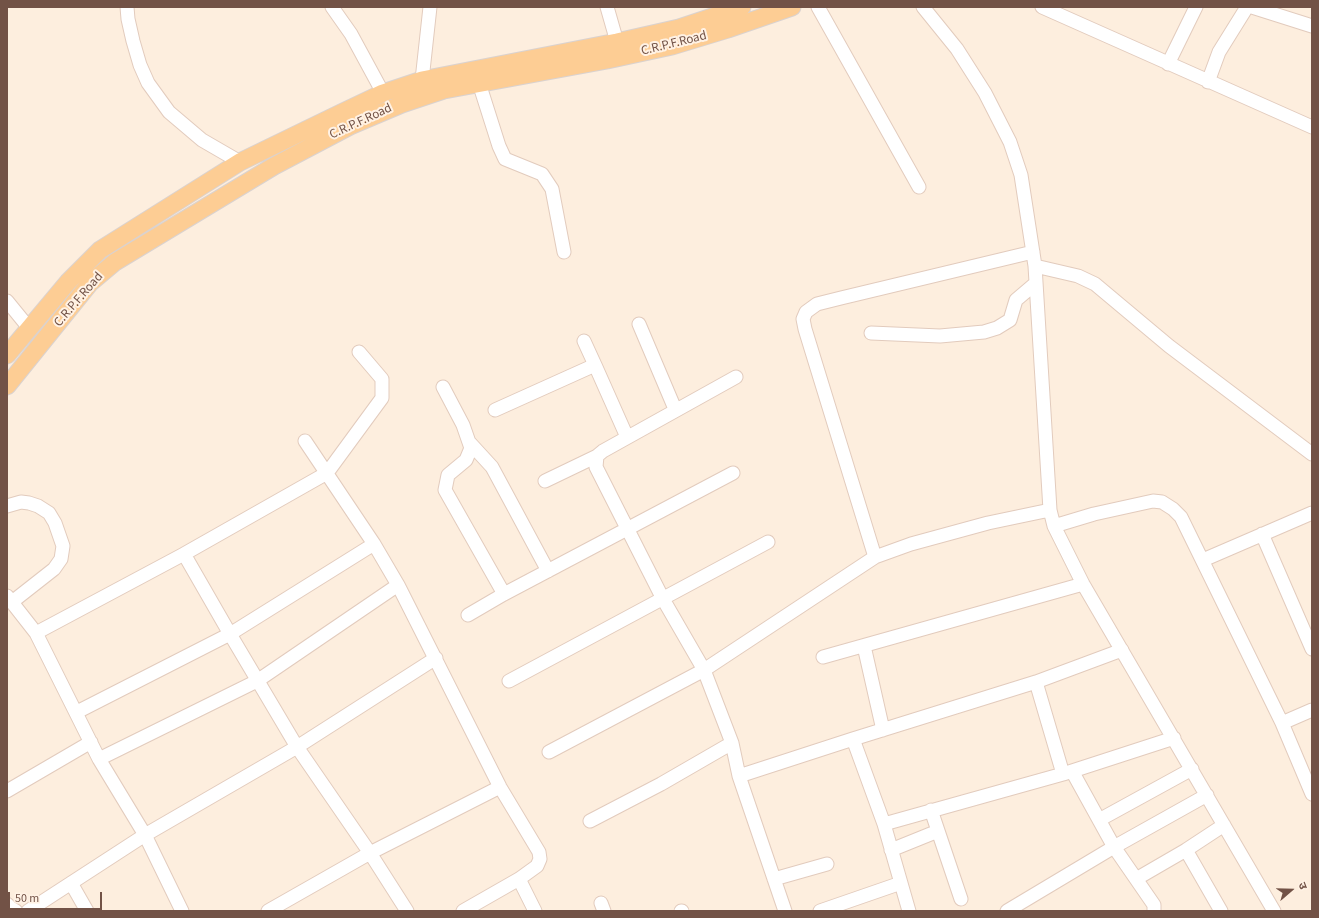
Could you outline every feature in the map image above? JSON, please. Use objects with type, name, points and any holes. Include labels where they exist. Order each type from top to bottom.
[{"type":"main road","name":"C.R.P.F.Road","points":[[7,354],[68,282],[100,250],[240,162],[383,93],[422,80],[617,42],[679,28],[742,7]]},
{"type":"main road","name":"C.R.P.F.Road","points":[[7,386],[90,284],[122,257],[274,166],[350,126],[429,95],[479,83],[607,60],[672,46],[792,7]]},
{"type":"street","points":[[128,7],[128,19],[133,41],[140,65],[148,83],[169,112],[202,140],[240,162]]},
{"type":"street","points":[[332,7],[351,34],[383,93]]},
{"type":"street","points":[[422,80],[430,7]]},
{"type":"street","points":[[607,7],[617,42]]},
{"type":"street","points":[[818,7],[919,187]]},
{"type":"street","points":[[923,7],[957,49],[985,93],[1010,142],[1021,175],[1035,266],[1050,510],[1054,526],[1083,584],[1274,911]]},
{"type":"street","points":[[1042,7],[1312,127]]},
{"type":"street","points":[[1168,64],[1196,7]]},
{"type":"street","points":[[1208,82],[1219,52],[1247,7]]},
{"type":"street","points":[[1252,7],[1312,26]]},
{"type":"street","points":[[479,83],[495,128],[499,146],[505,159],[542,174],[552,189],[564,252]]},
{"type":"street","points":[[875,557],[805,329],[803,319],[806,312],[817,304],[1033,252]]},
{"type":"street","points":[[1035,266],[1078,276],[1095,284],[1169,346],[1312,454]]},
{"type":"street","points":[[871,333],[940,336],[984,332],[997,328],[1010,320],[1016,300],[1036,283]]},
{"type":"street","points":[[7,301],[29,328]]},
{"type":"street","points":[[640,324],[676,409]]},
{"type":"street","points":[[584,341],[626,438]]},
{"type":"street","points":[[36,632],[184,554],[327,473],[382,398],[382,379],[359,352]]},
{"type":"street","points":[[495,410],[595,365]]},
{"type":"street","points":[[545,481],[597,456],[676,409],[736,377]]},
{"type":"street","points":[[443,388],[463,425],[470,442],[492,467],[548,571]]},
{"type":"street","points":[[305,441],[374,544],[398,585],[500,787],[539,852],[540,859],[537,866],[519,879],[463,911]]},
{"type":"street","points":[[470,442],[469,454],[466,460],[448,476],[445,483],[445,490],[504,594]]},
{"type":"street","points":[[597,456],[596,468],[626,529],[704,670],[732,742],[739,776],[785,911]]},
{"type":"street","points":[[468,615],[504,594],[733,473]]},
{"type":"street","points":[[1054,526],[1094,514],[1153,501],[1162,502],[1173,508],[1181,517],[1203,560],[1282,723],[1312,794]]},
{"type":"street","points":[[7,506],[13,503],[29,503],[38,506],[49,513],[55,523],[63,546],[61,559],[54,569],[10,599],[36,632],[100,759],[145,835],[182,911]]},
{"type":"street","points":[[549,752],[704,670],[875,557],[911,544],[988,522],[1050,510]]},
{"type":"street","points":[[1203,560],[1262,534],[1312,515]]},
{"type":"street","points":[[1262,534],[1312,649]]},
{"type":"street","points":[[509,681],[768,542]]},
{"type":"street","points":[[77,712],[230,634],[374,544]]},
{"type":"street","points":[[184,554],[256,681],[297,747],[370,853],[407,911]]},
{"type":"street","points":[[823,657],[1083,584]]},
{"type":"street","points":[[100,759],[256,681],[398,585]]},
{"type":"street","points":[[864,646],[883,730]]},
{"type":"street","points":[[739,776],[1036,682],[1122,650]]},
{"type":"street","points":[[28,911],[145,835],[297,747],[436,658]]},
{"type":"street","points":[[1036,682],[1068,772],[1099,820],[1114,847],[1154,905],[1154,911]]},
{"type":"street","points":[[1282,723],[1312,710]]},
{"type":"street","points":[[884,824],[1068,772],[1174,738]]},
{"type":"street","points":[[853,739],[884,824],[909,911]]},
{"type":"street","points":[[7,791],[91,742]]},
{"type":"street","points":[[590,821],[661,784],[732,742]]},
{"type":"street","points":[[1099,820],[1192,769]]},
{"type":"street","points":[[268,911],[370,853],[500,787]]},
{"type":"street","points":[[1007,911],[1114,847],[1207,795]]},
{"type":"street","points":[[931,810],[961,899]]},
{"type":"street","points":[[1136,879],[1186,850],[1224,825]]},
{"type":"street","points":[[891,850],[938,831]]},
{"type":"street","points":[[1186,850],[1221,911]]},
{"type":"street","points":[[774,879],[827,864]]},
{"type":"street","points":[[519,879],[535,911]]},
{"type":"street","points":[[71,883],[87,911]]},
{"type":"street","points":[[820,911],[901,883]]},
{"type":"street","points":[[7,904],[10,908],[16,911]]}]
